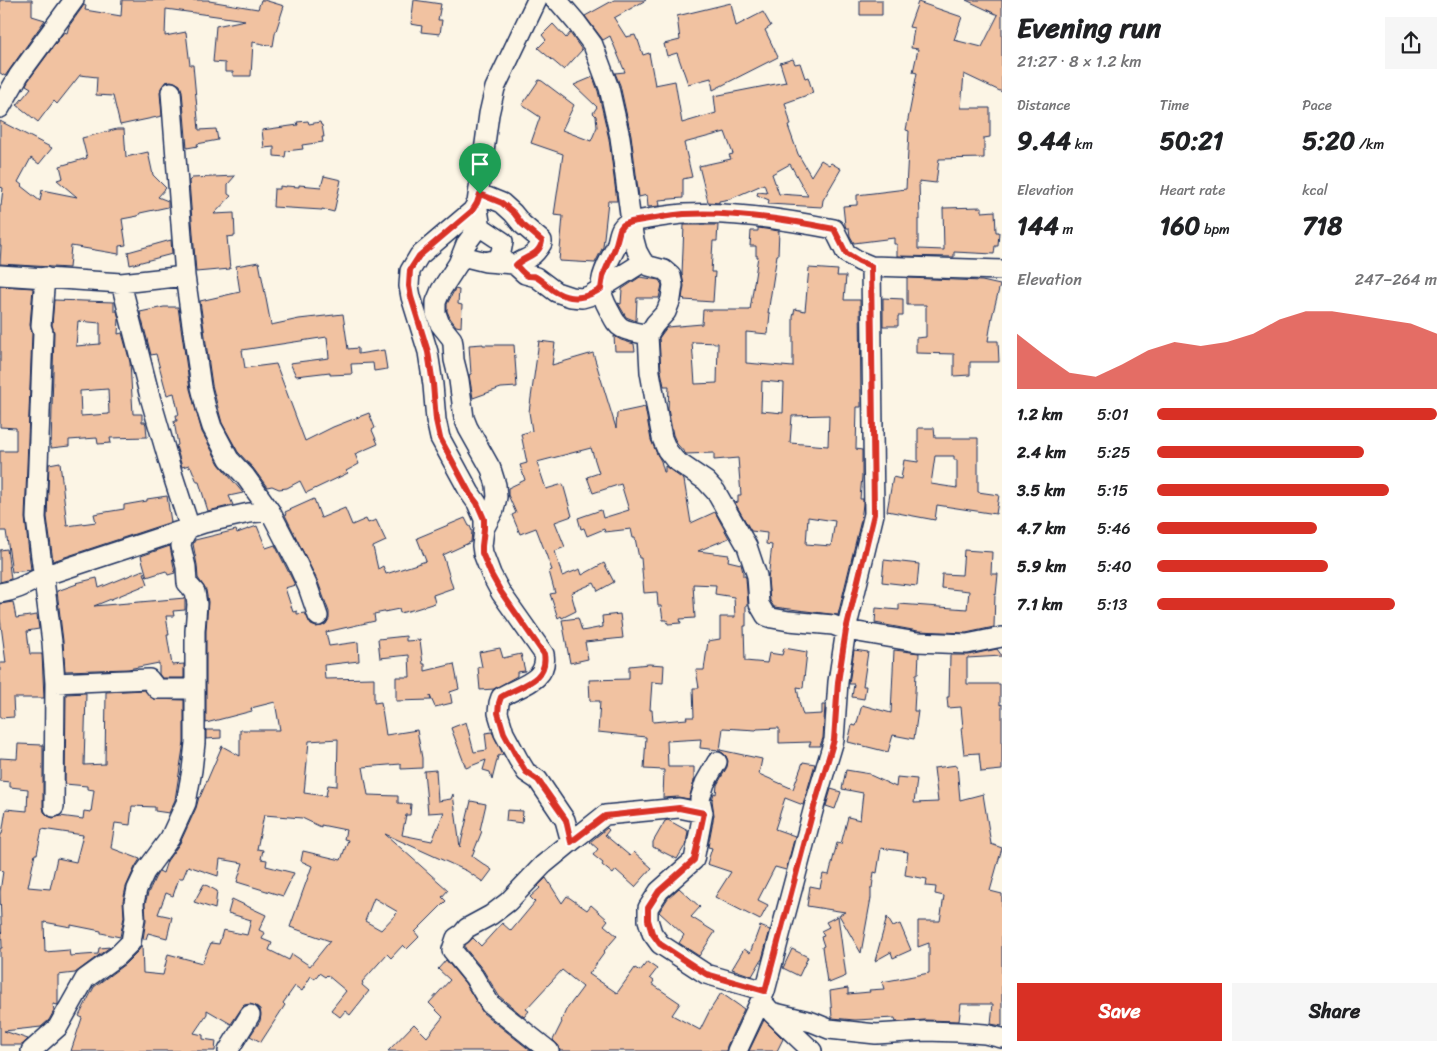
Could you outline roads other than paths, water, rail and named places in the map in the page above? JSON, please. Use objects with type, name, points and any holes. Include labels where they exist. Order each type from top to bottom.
[{"type":"street","points":[[0,108],[19,75],[74,0]]},
{"type":"street","points":[[473,258],[466,244],[477,229],[489,114],[495,88],[537,0]]},
{"type":"street","points":[[555,0],[576,22],[593,45],[609,88],[620,137],[635,245],[643,262],[649,266],[664,270],[671,276],[673,285],[671,299],[666,312],[655,324],[648,336],[652,389],[658,422],[666,450],[675,460],[706,482],[716,492],[747,546],[757,576],[759,604],[766,616],[833,625],[846,630],[917,642],[966,644],[1002,637]]},
{"type":"street","points":[[171,92],[185,276],[201,387],[206,408],[212,427],[229,459],[245,476],[270,511],[297,562],[318,616]]},
{"type":"street","points":[[516,265],[536,252],[541,246],[542,241],[502,203],[480,212],[472,211],[419,256],[410,270],[409,286],[428,352],[440,438],[484,519],[482,553],[501,592],[544,654],[543,669],[538,676],[501,697],[498,713],[518,759],[526,772],[538,780],[566,820],[571,842]]},
{"type":"street","points":[[480,212],[503,242],[498,259],[473,258],[455,270],[438,295],[436,313],[440,324],[454,344],[454,360],[459,380],[464,418],[491,469],[496,485],[497,497],[494,510],[484,529]]},
{"type":"street","points":[[648,336],[617,325],[601,296],[603,276],[615,248],[620,229],[623,225],[631,222],[684,214],[710,214],[808,224],[834,229],[846,253],[871,266],[1002,270]]},
{"type":"street","points":[[473,258],[516,265],[525,274],[536,277],[556,292],[582,298],[601,289],[643,262]]},
{"type":"street","points":[[737,1051],[766,1001],[814,807],[834,740],[838,682],[846,630],[874,514],[871,266]]},
{"type":"street","points":[[0,275],[121,283],[185,276]]},
{"type":"street","points":[[45,277],[41,326],[43,332],[36,518],[52,642],[55,683],[54,807]]},
{"type":"street","points":[[31,1051],[58,1026],[85,979],[117,956],[131,942],[137,889],[145,872],[170,838],[186,803],[192,770],[195,743],[197,604],[195,592],[187,584],[186,567],[181,546],[188,529],[187,518],[150,397],[121,283]]},
{"type":"street","points":[[0,593],[8,592],[43,576],[188,529],[225,518],[270,511]]},
{"type":"street","points":[[55,683],[149,679],[157,689],[195,689]]},
{"type":"street","points":[[717,762],[700,799],[704,813],[694,860],[659,891],[648,908],[648,920],[652,933],[660,944],[706,974],[829,1029],[876,1034],[925,1031],[985,1034],[1002,1038]]},
{"type":"street","points":[[549,1051],[490,1004],[474,977],[452,950],[456,938],[467,928],[491,915],[508,902],[543,865],[605,816],[679,808],[704,813]]},
{"type":"street","points":[[766,1001],[812,1051]]},
{"type":"street","points":[[228,1051],[250,1015]]}]
